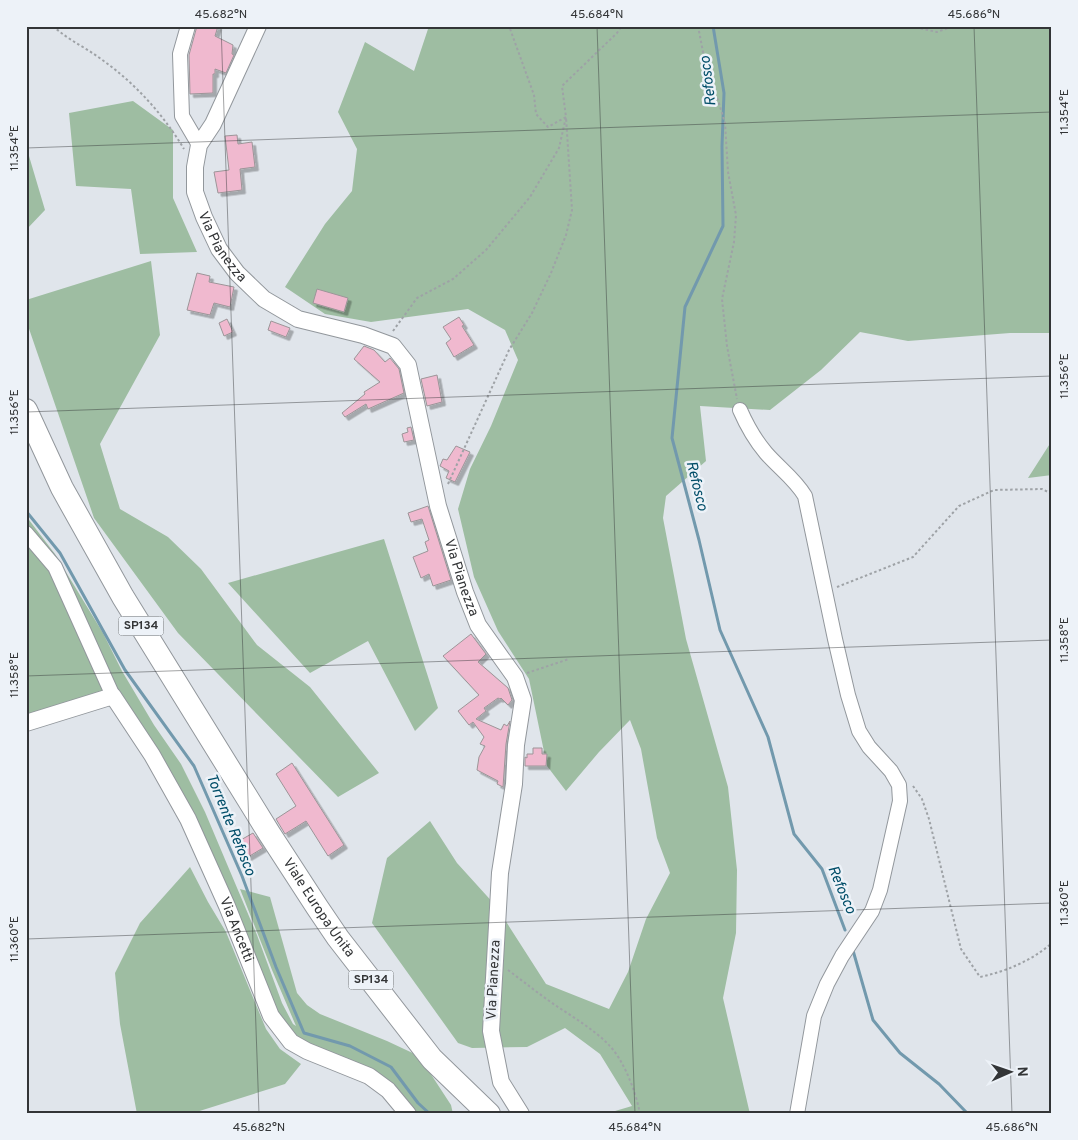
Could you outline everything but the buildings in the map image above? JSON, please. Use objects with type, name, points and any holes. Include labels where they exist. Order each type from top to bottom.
[{"type":"highway","name":"Viale Europa Unita","points":[[26,410],[62,488],[124,598],[269,833],[338,938],[432,1059],[489,1114]]},
{"type":"street","points":[[188,26],[180,54],[182,116],[199,144]]},
{"type":"street","name":"Via Pianezza","points":[[256,30],[213,124],[199,144],[194,167],[195,192],[204,217],[219,249],[237,272],[264,299],[298,319],[363,335],[393,346],[408,365],[438,506],[465,592],[478,625],[516,677],[523,700],[516,745],[514,784],[500,873],[491,1031],[501,1082],[521,1114]]},
{"type":"street","points":[[740,410],[749,431],[766,453],[800,487],[805,496],[848,694],[859,731],[869,747],[891,771],[898,786],[900,801],[880,890],[872,911],[842,956],[827,984],[814,1016],[797,1114]]},
{"type":"street","name":"Via Ancetti","points":[[26,533],[55,566],[113,696],[152,755],[188,819],[227,906],[271,1016],[291,1042],[369,1076],[388,1090],[408,1114]]},
{"type":"street","points":[[26,723],[113,696]]},
{"type":"path","points":[[53,26],[66,38],[101,59],[142,92],[173,130],[194,167]]},
{"type":"path","points":[[509,26],[534,95],[536,114],[548,127],[566,117]]},
{"type":"path","points":[[438,506],[509,350],[532,313],[551,273],[566,235],[572,210],[562,86],[622,26]]},
{"type":"path","points":[[698,26],[709,83],[718,100],[725,123],[728,172],[736,215],[734,242],[722,299],[727,346],[740,410]]},
{"type":"path","points":[[917,26],[918,28],[937,32],[954,26]]},
{"type":"path","points":[[384,343],[417,298],[460,274],[486,250],[530,198],[559,148],[566,117]]},
{"type":"path","points":[[826,592],[913,557],[959,506],[994,490],[1042,489],[1052,494]]},
{"type":"path","points":[[516,677],[569,658]]},
{"type":"path","points":[[891,771],[910,783],[922,799],[942,868],[961,949],[980,977],[1002,972],[1028,960],[1052,943]]},
{"type":"path","points":[[494,960],[610,1045],[637,1096],[640,1114]]},
{"type":"green space","points":[[426,26],[1052,26],[1052,333],[1010,333],[908,341],[860,332],[821,370],[770,410],[700,406],[706,461],[666,496],[663,518],[686,639],[728,787],[737,870],[736,933],[723,998],[750,1114],[605,1114],[632,1106],[600,1054],[565,1028],[527,1047],[472,1048],[458,1043],[372,923],[387,858],[430,821],[457,863],[496,906],[546,984],[609,1009],[628,972],[646,919],[670,873],[657,838],[641,749],[630,720],[599,752],[566,791],[547,766],[529,679],[498,631],[474,577],[458,509],[470,469],[491,426],[518,360],[505,330],[468,309],[371,322],[325,314],[285,287],[325,224],[352,191],[357,149],[338,112],[365,42],[414,71],[428,29]]},
{"type":"green space","points":[[133,101],[173,130],[173,198],[197,252],[140,254],[131,189],[76,186],[69,113]]},
{"type":"green space","points":[[26,153],[29,156],[45,210],[26,230]]},
{"type":"green space","points":[[151,261],[160,335],[100,444],[120,509],[168,537],[201,569],[257,645],[310,687],[379,773],[338,797],[178,633],[94,518],[26,320],[26,300]]},
{"type":"green space","points":[[1051,442],[1052,475],[1028,478]]},
{"type":"green space","points":[[26,516],[55,554],[103,633],[122,671],[154,725],[181,764],[205,812],[257,935],[282,1003],[293,1024],[296,1026],[240,889],[270,897],[297,993],[307,1005],[320,1014],[419,1056],[451,1105],[453,1114],[415,1114],[368,1075],[307,1047],[281,1021],[256,960],[116,698],[26,721]]},
{"type":"green space","points":[[384,539],[438,708],[415,731],[368,641],[310,673],[228,583]]},
{"type":"green space","points":[[190,867],[226,932],[266,1029],[280,1049],[301,1064],[285,1084],[190,1114],[137,1114],[120,1024],[115,973],[140,923]]},
{"type":"waterway","name":"Refosco","points":[[713,26],[724,93],[722,146],[723,226],[685,307],[672,438],[720,630],[768,737],[794,834],[822,869],[845,930]]},
{"type":"waterway","name":"Torrente Refosco","points":[[26,511],[60,553],[125,670],[194,766],[242,876],[276,967],[304,1033],[350,1046],[391,1067],[418,1103],[430,1114]]},
{"type":"waterway","name":"Refosco","points":[[852,947],[873,1020],[900,1053],[939,1084],[968,1114]]}]
